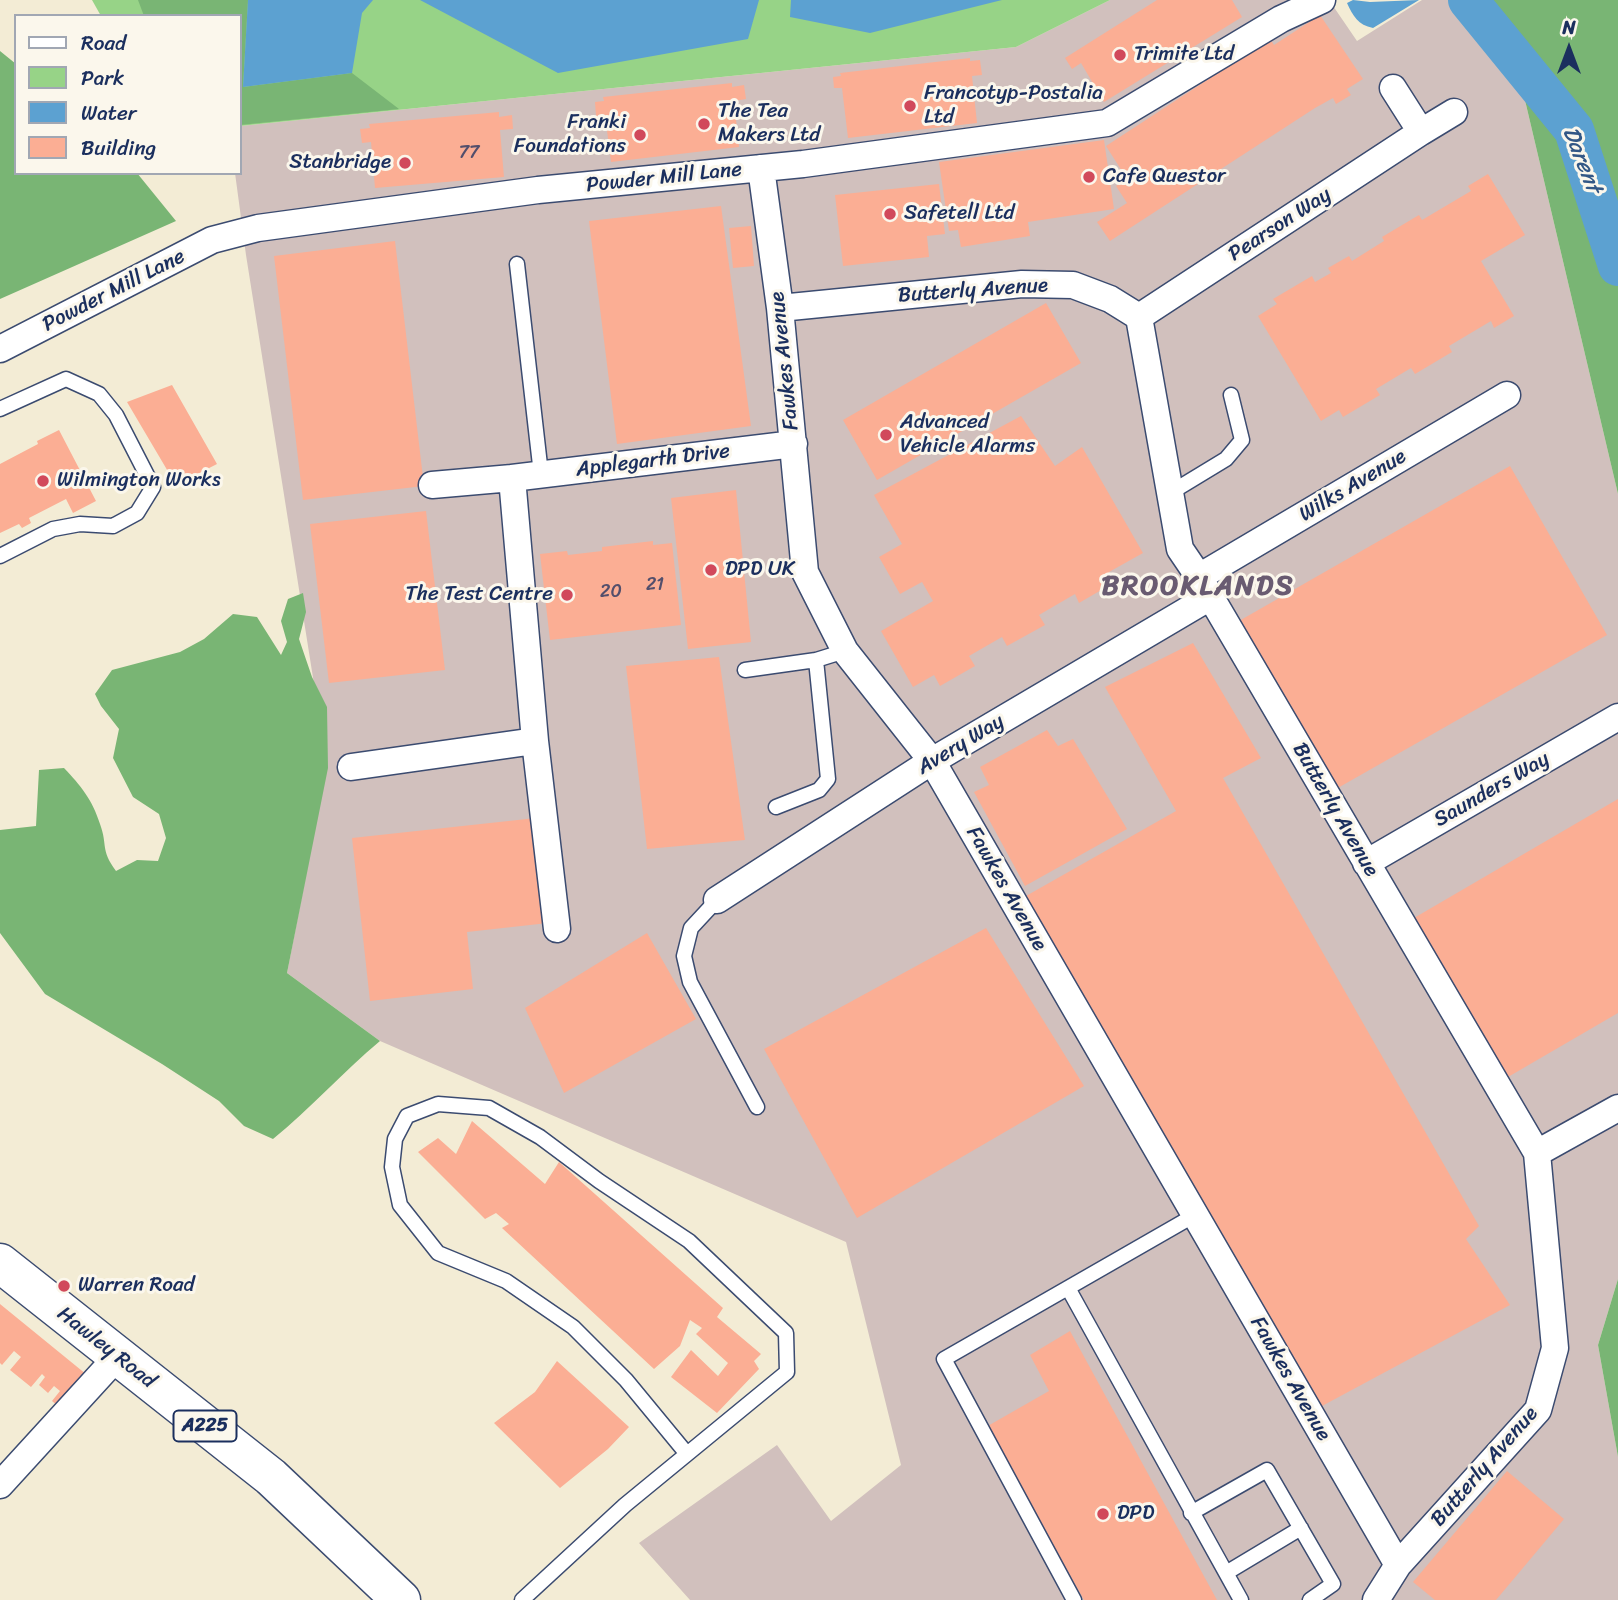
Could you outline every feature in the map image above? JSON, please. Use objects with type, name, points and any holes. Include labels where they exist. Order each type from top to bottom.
[{"type":"main road","name":"Hawley Road","points":[[0,1263],[271,1477],[401,1600]]},
{"type":"street","name":"Powder Mill Lane","points":[[0,349],[212,240],[241,231],[538,190],[761,168],[1107,123],[1281,19],[1322,0]]},
{"type":"street","points":[[1393,88],[1420,132]]},
{"type":"street","name":"Pearson Way","points":[[1139,317],[1454,112]]},
{"type":"street","name":"Fawkes Avenue","points":[[761,168],[780,308],[806,572],[845,651],[932,761],[1398,1565]]},
{"type":"street","name":"Butterly Avenue","points":[[780,308],[1022,284],[1073,285],[1110,299],[1139,317],[1180,549],[1536,1153],[1555,1348],[1538,1410],[1398,1565],[1376,1600]]},
{"type":"street","name":"Wilks Avenue","points":[[1204,587],[1507,395]]},
{"type":"street","name":"Applegarth Drive","points":[[432,485],[794,444]]},
{"type":"street","points":[[512,478],[535,741],[557,929]]},
{"type":"street","name":"Avery Way","points":[[717,900],[1204,587]]},
{"type":"street","name":"Saunders Way","points":[[1366,863],[1618,717]]},
{"type":"street","points":[[351,767],[535,741]]},
{"type":"street","points":[[1536,1153],[1618,1108]]},
{"type":"street","points":[[0,1485],[117,1357]]},
{"type":"lane","points":[[517,264],[541,474]]},
{"type":"lane","points":[[0,409],[66,379],[99,394],[116,415],[153,487],[137,513],[113,526],[80,524],[53,529],[0,556]]},
{"type":"lane","points":[[1170,493],[1226,459],[1242,440],[1231,395]]},
{"type":"lane","points":[[745,670],[816,660],[845,651]]},
{"type":"lane","points":[[776,807],[819,790],[828,779],[816,660]]},
{"type":"lane","points":[[717,900],[691,928],[684,956],[690,982],[757,1107]]},
{"type":"lane","points":[[522,1600],[625,1505],[787,1372],[786,1333],[689,1241],[599,1181],[540,1137],[489,1108],[438,1104],[407,1116],[396,1139],[392,1167],[400,1205],[438,1253],[506,1281],[573,1327],[626,1380],[687,1454]]},
{"type":"lane","points":[[1074,1600],[944,1359],[1195,1215]]},
{"type":"lane","points":[[1068,1288],[1241,1600]]},
{"type":"lane","points":[[1191,1513],[1267,1470],[1333,1584],[1310,1600]]},
{"type":"lane","points":[[1226,1573],[1301,1528]]},
{"type":"shaded area","points":[[1110,0],[1329,0],[1357,41],[1422,0],[1448,0],[1524,96],[1618,494],[1618,1279],[1598,1345],[1618,1457],[1618,1600],[690,1600],[639,1543],[777,1445],[831,1521],[901,1465],[846,1242],[380,1041],[287,973],[327,766],[235,175],[242,175],[242,126],[1016,47]]},
{"type":"green space","points":[[92,0],[1110,0],[1016,47],[242,126],[242,14],[100,14]]},
{"type":"green space","points":[[138,0],[248,0],[243,87],[352,73],[399,109],[242,125],[242,14],[143,14]]},
{"type":"green space","points":[[1448,0],[1618,0],[1618,494],[1524,96]]},
{"type":"green space","points":[[0,51],[14,62],[14,175],[139,175],[176,221],[0,299]]},
{"type":"green space","points":[[303,593],[306,612],[299,639],[312,677],[327,707],[328,768],[287,973],[380,1041],[273,1139],[244,1126],[219,1101],[45,994],[0,933],[0,830],[36,826],[39,770],[64,768],[90,800],[102,831],[106,852],[116,871],[137,860],[158,861],[166,838],[159,814],[133,797],[113,758],[119,729],[95,694],[112,670],[180,652],[204,639],[233,614],[257,617],[281,655],[287,642],[281,621],[288,599]]},
{"type":"green space","points":[[1618,1279],[1618,1457],[1598,1345]]},
{"type":"water","points":[[248,0],[373,0],[362,13],[352,73],[243,87]]},
{"type":"water","points":[[420,0],[759,0],[748,39],[558,73]]},
{"type":"water","points":[[791,0],[1002,0],[870,33],[790,17]]},
{"type":"water","points":[[1353,0],[1419,0],[1373,28],[1363,25],[1354,16],[1347,3]]},
{"type":"building","points":[[1157,0],[1232,0],[1242,17],[1104,102],[1081,63],[1072,69],[1065,58]]},
{"type":"building","points":[[1320,15],[1363,79],[1347,89],[1351,95],[1336,104],[1333,98],[1315,108],[1110,241],[1097,222],[1127,203],[1116,186],[1127,179],[1106,146],[1270,39],[1274,45]]},
{"type":"building","name":"Francotyp-Postalia Ltd","points":[[970,58],[970,61],[980,60],[982,75],[972,76],[977,123],[848,138],[842,88],[834,88],[833,77],[841,76],[840,73]]},
{"type":"building","points":[[732,83],[732,87],[744,85],[746,99],[734,101],[739,147],[611,162],[605,115],[596,116],[595,102],[604,101],[603,97]]},
{"type":"building","points":[[499,112],[499,117],[512,115],[513,129],[500,130],[504,177],[375,188],[371,142],[362,143],[360,129],[370,128],[369,124]]},
{"type":"building","points":[[1104,140],[1114,209],[1028,222],[1030,236],[961,247],[958,230],[949,231],[939,162]]},
{"type":"building","points":[[1488,174],[1525,235],[1481,261],[1514,316],[1494,328],[1491,321],[1449,346],[1452,352],[1415,374],[1411,368],[1376,389],[1380,395],[1343,417],[1339,410],[1321,421],[1258,316],[1277,304],[1273,299],[1312,276],[1315,282],[1331,273],[1328,268],[1349,256],[1352,261],[1384,241],[1382,237],[1419,215],[1422,220],[1471,191],[1468,186]]},
{"type":"building","name":"Safetell Ltd","points":[[939,184],[945,234],[927,236],[929,257],[843,266],[835,195]]},
{"type":"building","points":[[721,206],[751,426],[617,444],[589,221]]},
{"type":"building","points":[[751,226],[754,266],[733,268],[729,228]]},
{"type":"building","points":[[395,241],[424,486],[303,500],[274,256]]},
{"type":"building","points":[[1046,303],[1081,363],[877,480],[843,420]]},
{"type":"building","points":[[172,385],[217,464],[176,485],[127,402]]},
{"type":"building","points":[[1021,416],[1055,466],[1082,447],[1143,553],[1109,572],[1115,582],[1079,603],[1075,594],[1039,615],[1045,625],[1007,646],[1002,637],[969,656],[975,666],[940,686],[934,675],[913,687],[881,631],[933,601],[922,582],[900,594],[879,557],[902,544],[874,495]]},
{"type":"building","name":"Wilmington Works","points":[[59,430],[96,501],[73,513],[66,499],[29,518],[31,523],[22,528],[19,524],[0,533],[0,464]]},
{"type":"building","points":[[1510,466],[1607,635],[1336,789],[1239,621]]},
{"type":"building","name":"DPD UK","points":[[736,490],[751,642],[688,649],[671,498]]},
{"type":"building","points":[[426,511],[445,670],[329,683],[310,524]]},
{"type":"building","points":[[653,541],[653,545],[672,543],[681,625],[550,640],[540,554],[567,551],[568,555],[602,551],[602,547]]},
{"type":"building","points":[[1193,643],[1261,758],[1223,778],[1479,1226],[1466,1239],[1510,1305],[1322,1406],[1026,896],[1176,811],[1105,687]]},
{"type":"building","points":[[719,657],[745,840],[647,849],[626,666]]},
{"type":"building","points":[[1047,730],[1058,746],[1073,739],[1127,829],[1025,886],[974,792],[989,785],[980,767]]},
{"type":"building","points":[[1618,799],[1618,1013],[1508,1077],[1414,918]]},
{"type":"building","points":[[536,818],[548,923],[467,932],[473,989],[370,1001],[352,838]]},
{"type":"building","points":[[986,928],[1084,1086],[857,1218],[764,1049]]},
{"type":"building","points":[[647,933],[696,1019],[564,1093],[525,1008]]},
{"type":"building","points":[[472,1121],[545,1184],[559,1162],[723,1308],[717,1317],[761,1354],[754,1361],[759,1369],[717,1413],[671,1377],[691,1350],[718,1376],[728,1363],[696,1334],[702,1328],[690,1320],[680,1346],[654,1369],[502,1228],[509,1224],[496,1213],[485,1219],[418,1152],[438,1138],[456,1154]]},
{"type":"building","points":[[0,1304],[92,1379],[65,1412],[52,1401],[60,1391],[54,1386],[48,1393],[39,1385],[45,1377],[42,1374],[31,1387],[10,1370],[21,1357],[14,1351],[2,1365],[0,1363]]},
{"type":"building","name":"DPD","points":[[1070,1331],[1217,1600],[1084,1600],[986,1427],[1049,1391],[1030,1355]]},
{"type":"building","points":[[557,1361],[629,1427],[608,1449],[560,1488],[494,1423],[535,1392]]},
{"type":"building","points":[[1507,1471],[1564,1519],[1496,1600],[1435,1600],[1413,1582]]},
{"type":"waterway","name":"Darent","points":[[1468,0],[1574,130],[1618,266]]},
{"type":"place","name":"Trimite Ltd","points":[[1120,55]]},
{"type":"place","name":"Francotyp-Postalia Ltd","points":[[910,106]]},
{"type":"place","name":"The Tea Makers Ltd","points":[[704,124]]},
{"type":"place","name":"Franki Foundations","points":[[640,135]]},
{"type":"place","name":"Stanbridge","points":[[405,163]]},
{"type":"place","name":"Cafe Questor","points":[[1089,177]]},
{"type":"place","name":"Safetell Ltd","points":[[890,214]]},
{"type":"place","name":"Advanced Vehicle Alarms","points":[[886,435]]},
{"type":"place","name":"Wilmington Works","points":[[43,481]]},
{"type":"place","name":"DPD UK","points":[[711,570]]},
{"type":"place","name":"The Test Centre","points":[[567,595]]},
{"type":"place","name":"Warren Road","points":[[64,1286]]},
{"type":"place","name":"DPD","points":[[1103,1514]]},
{"type":"district","name":"BROOKLANDS","points":[[1198,587]]}]
